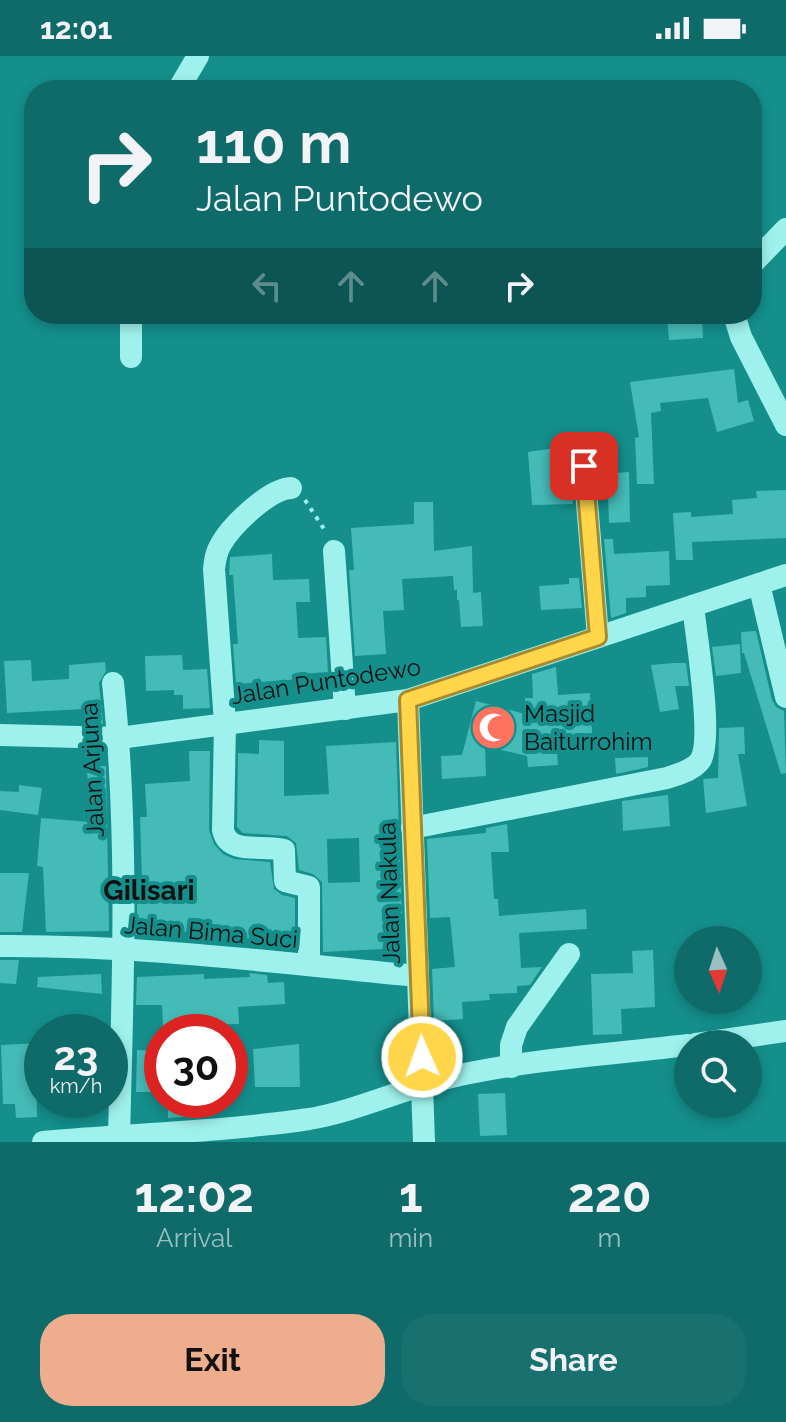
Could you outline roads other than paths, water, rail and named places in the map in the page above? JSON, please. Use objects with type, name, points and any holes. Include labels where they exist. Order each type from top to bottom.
[{"type":"street","points":[[184,80],[198,56]]},
{"type":"street","points":[[762,254],[786,229]]},
{"type":"street","points":[[131,324],[131,357]]},
{"type":"street","points":[[737,324],[786,425]]},
{"type":"street","points":[[584,466],[598,637]]},
{"type":"street","points":[[291,488],[275,491],[253,508],[225,537],[216,556],[225,723],[224,837],[232,846],[284,850],[285,881],[309,887],[309,965]]},
{"type":"street","points":[[334,551],[345,709]]},
{"type":"street","name":"Jalan Puntodewo","points":[[0,735],[119,738],[408,700],[786,575]]},
{"type":"street","points":[[759,584],[786,697]]},
{"type":"street","points":[[412,828],[667,778],[687,771],[700,760],[706,729],[693,606]]},
{"type":"street","name":"Jalan Arjuna","points":[[113,683],[119,738],[123,950],[119,1135]]},
{"type":"street","name":"Jalan Nakula","points":[[408,700],[424,1142]]},
{"type":"street","name":"Jalan Bima Suci","points":[[0,946],[123,950],[418,976]]},
{"type":"street","points":[[511,1067],[511,1045],[517,1027],[569,954]]},
{"type":"street","points":[[762,1034],[786,1031]]},
{"type":"street","points":[[43,1142],[119,1135],[271,1133],[352,1110],[423,1084],[461,1075],[674,1047]]},
{"type":"place","name":"Masjid Baiturrohim","points":[[493,727]]},
{"type":"district","name":"Gilisari","points":[[149,890]]}]
